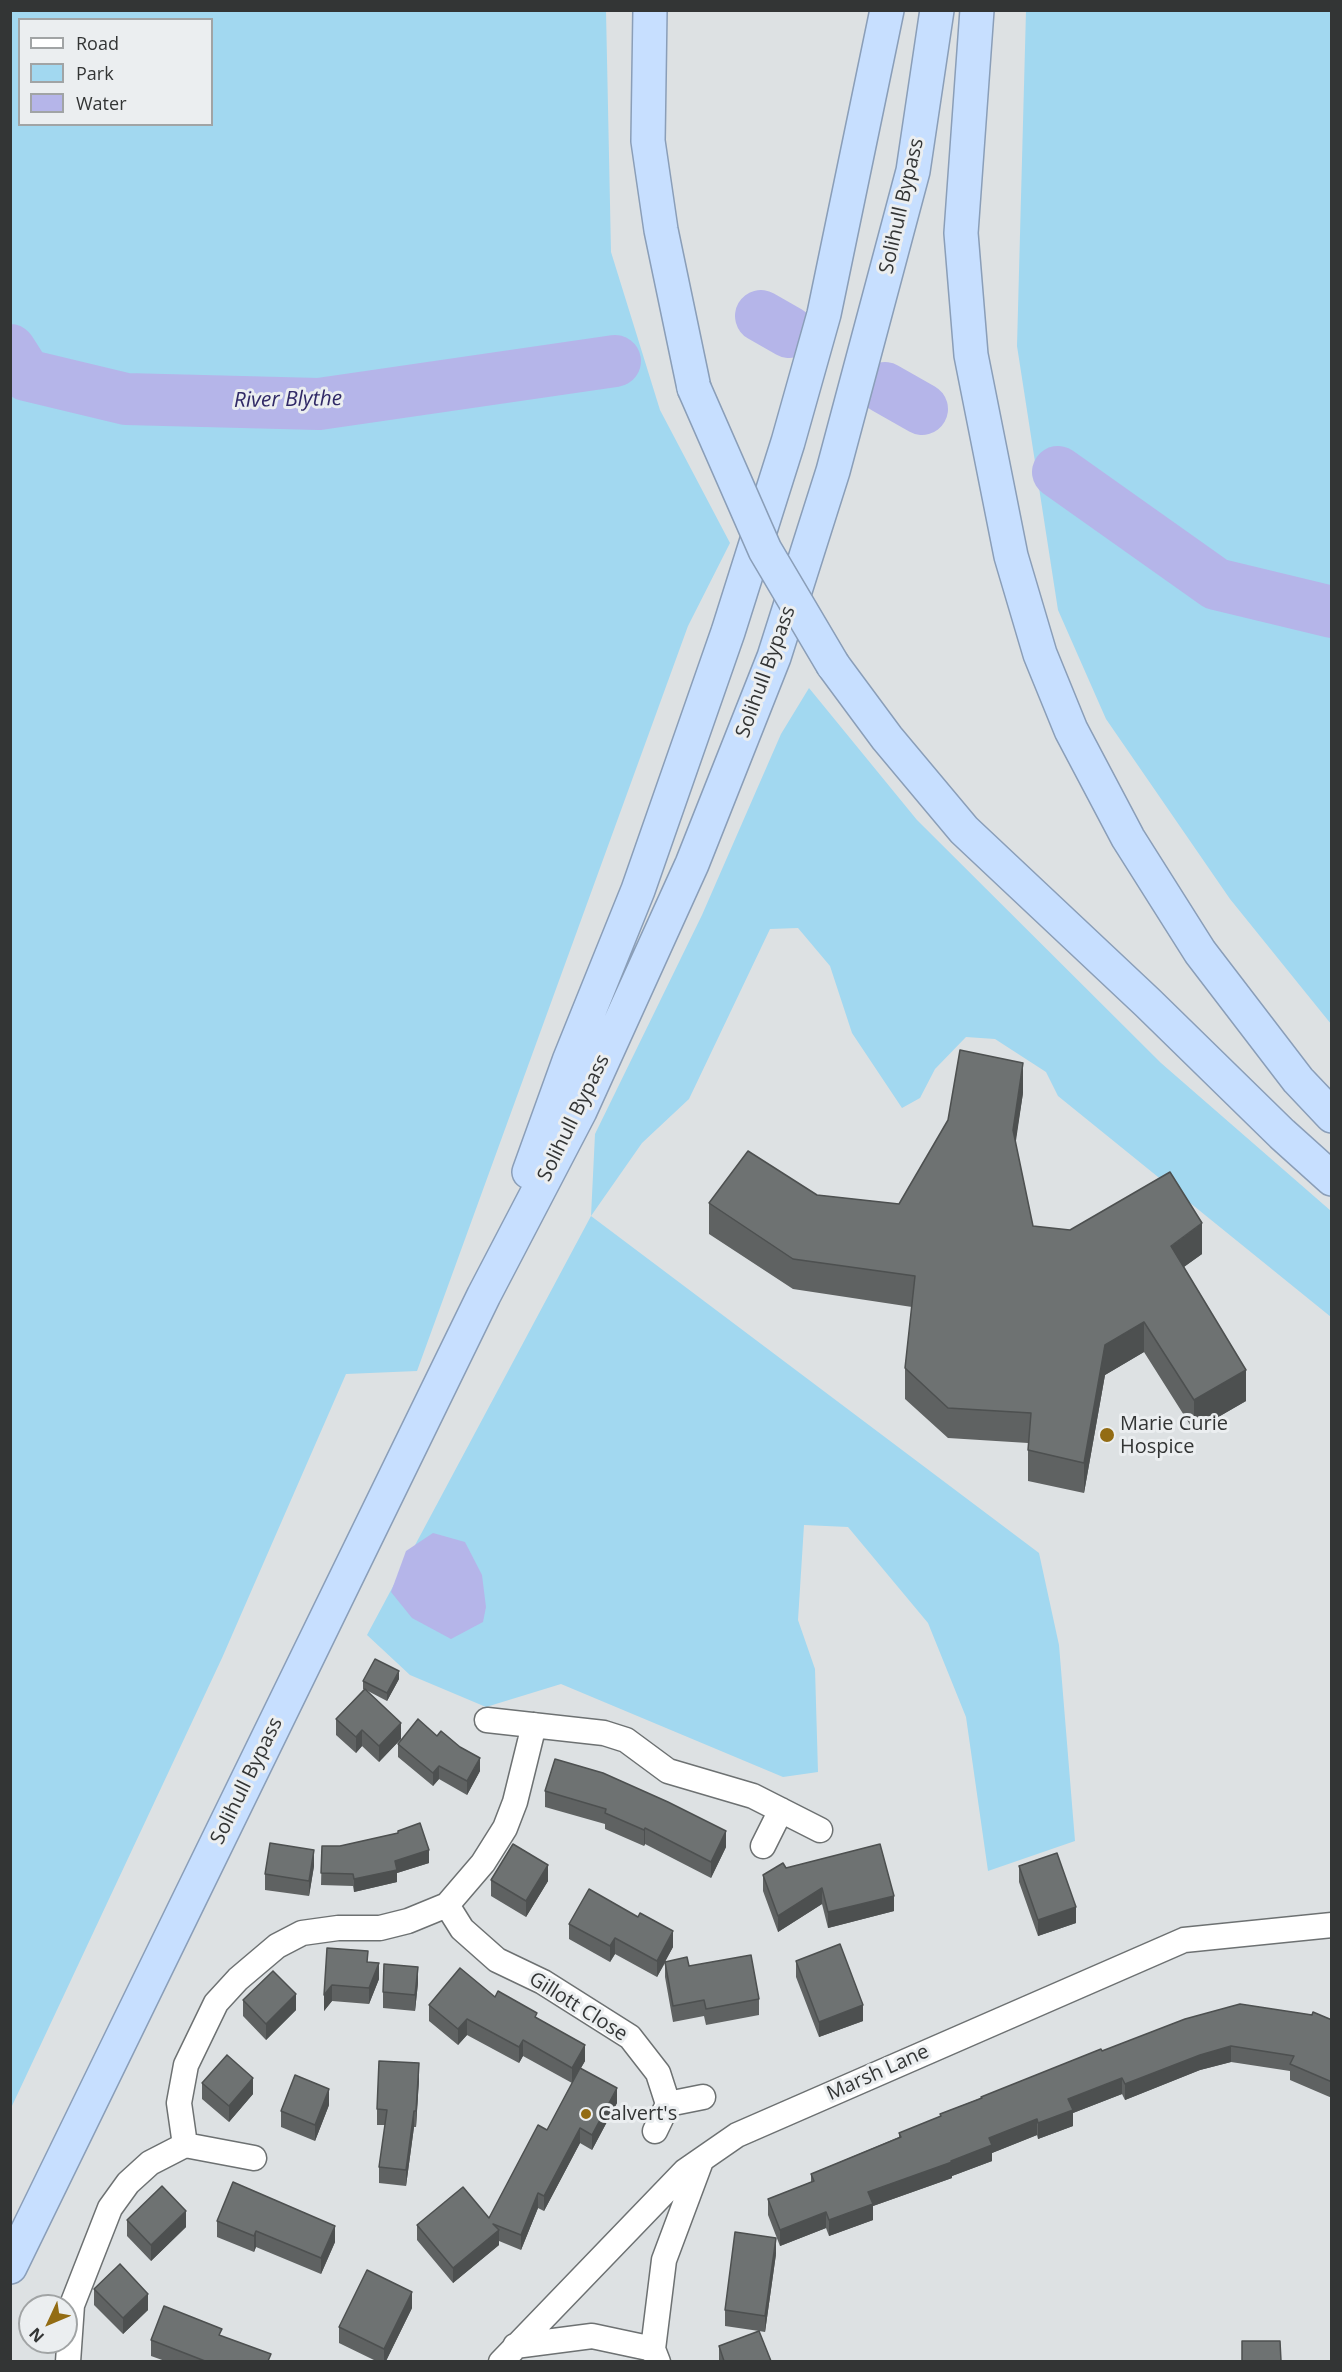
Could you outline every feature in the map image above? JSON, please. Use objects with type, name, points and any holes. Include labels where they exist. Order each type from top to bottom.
[{"type":"highway","points":[[650,10],[648,141],[661,230],[694,388],[765,550],[833,665],[886,738],[964,830],[1332,1179]]},
{"type":"highway","name":"Solihull Bypass","points":[[484,1295],[569,1062],[638,890],[728,632],[788,442],[824,314],[887,10]]},
{"type":"highway","name":"Solihull Bypass","points":[[10,2267],[484,1295],[580,1111],[692,864],[774,657],[833,471],[910,182],[937,10]]},
{"type":"highway","points":[[977,10],[961,233],[971,355],[1011,556],[1040,654],[1071,730],[1140,857],[1200,952],[1298,1080],[1332,1116]]},
{"type":"street","points":[[487,1720],[604,1733],[626,1740],[668,1771],[753,1796],[820,1830]]},
{"type":"street","points":[[185,2145],[179,2103],[186,2065],[216,2003],[238,1979],[277,1946],[302,1933],[338,1928],[380,1928],[408,1921],[447,1905],[483,1863],[506,1828],[515,1802],[534,1725]]},
{"type":"street","points":[[763,1846],[781,1810]]},
{"type":"street","name":"Gillott Close","points":[[447,1905],[462,1929],[497,1960],[543,1982],[630,2037],[658,2073],[668,2104]]},
{"type":"street","name":"Marsh Lane","points":[[508,2354],[685,2171],[737,2135],[1184,1940],[1332,1925]]},
{"type":"street","points":[[655,2132],[668,2104],[703,2097]]},
{"type":"street","points":[[68,2361],[72,2305],[111,2208],[128,2183],[150,2163],[185,2145],[254,2158]]},
{"type":"street","points":[[508,2354],[592,2336],[655,2355],[664,2260],[701,2161]]},
{"type":"green space","points":[[11,10],[606,11],[611,252],[660,410],[730,543],[688,626],[417,1371],[346,1374],[222,1658],[11,2108]]},
{"type":"green space","points":[[1026,11],[1331,11],[1331,1024],[1230,899],[1106,719],[1058,610],[1017,346]]},
{"type":"green space","points":[[809,688],[917,820],[1161,1063],[1331,1211],[1331,1317],[1058,1096],[1046,1072],[995,1039],[966,1037],[935,1069],[920,1098],[902,1108],[852,1033],[830,966],[798,928],[770,929],[689,1099],[642,1143],[591,1216],[595,1134],[702,915],[781,734]]},
{"type":"green space","points":[[591,1216],[1039,1553],[1059,1645],[1075,1841],[988,1871],[966,1717],[928,1623],[848,1527],[804,1525],[798,1620],[815,1669],[818,1772],[783,1777],[561,1684],[486,1707],[410,1675],[367,1635]]},
{"type":"water","points":[[433,1533],[465,1542],[482,1575],[486,1607],[483,1622],[451,1639],[412,1618],[391,1592],[406,1551]]},
{"type":"building","points":[[960,1050],[1023,1063],[1013,1130],[1033,1226],[1070,1230],[1170,1172],[1202,1223],[1171,1246],[1246,1370],[1194,1400],[1144,1322],[1105,1345],[1084,1463],[1028,1450],[1031,1413],[948,1408],[905,1368],[915,1276],[793,1259],[709,1203],[748,1151],[817,1195],[899,1204],[948,1120]]},
{"type":"building","points":[[375,1659],[399,1671],[387,1693],[363,1681]]},
{"type":"building","points":[[365,1689],[401,1723],[379,1746],[362,1730],[356,1737],[336,1719]]},
{"type":"building","points":[[418,1719],[437,1736],[441,1731],[460,1747],[480,1758],[467,1781],[439,1766],[433,1773],[398,1744]]},
{"type":"building","points":[[555,1759],[603,1773],[726,1831],[711,1862],[645,1828],[644,1830],[605,1813],[606,1809],[545,1791]]},
{"type":"building","points":[[420,1823],[429,1850],[395,1861],[397,1870],[354,1879],[353,1874],[321,1873],[322,1846],[340,1846],[398,1833],[398,1831]]},
{"type":"building","points":[[270,1843],[314,1850],[309,1881],[265,1874]]},
{"type":"building","points":[[513,1844],[548,1865],[526,1901],[491,1880]]},
{"type":"building","points":[[880,1844],[894,1896],[828,1912],[822,1888],[778,1916],[763,1875],[783,1863],[786,1868]]},
{"type":"building","points":[[1057,1853],[1076,1907],[1038,1920],[1019,1866]]},
{"type":"building","points":[[589,1889],[638,1917],[640,1913],[673,1931],[657,1961],[615,1938],[610,1946],[569,1924]]},
{"type":"building","points":[[840,1944],[863,2005],[819,2022],[796,1961]]},
{"type":"building","points":[[327,1948],[368,1951],[367,1962],[379,1963],[369,1988],[332,1985],[324,1995]]},
{"type":"building","points":[[751,1955],[759,1999],[706,2009],[704,2000],[673,2006],[665,1962],[687,1957],[689,1966]]},
{"type":"building","points":[[384,1964],[418,1967],[415,1995],[383,1992]]},
{"type":"building","points":[[460,1968],[495,1997],[498,1991],[537,2013],[535,2017],[585,2045],[572,2068],[523,2040],[519,2047],[467,2019],[458,2029],[429,2005]]},
{"type":"building","points":[[273,1971],[296,1994],[266,2024],[243,2000]]},
{"type":"building","points":[[1240,2004],[1312,2015],[1313,2012],[1332,2020],[1332,2082],[1290,2064],[1294,2056],[1231,2046],[1200,2055],[1125,2084],[1122,2078],[1068,2099],[1073,2110],[1038,2123],[1037,2119],[989,2138],[992,2145],[868,2192],[873,2204],[829,2220],[826,2212],[780,2230],[768,2199],[814,2181],[811,2174],[901,2137],[899,2133],[941,2116],[940,2114],[1101,2049],[1102,2051],[1185,2019]]},
{"type":"building","points":[[227,2055],[253,2078],[229,2106],[202,2083]]},
{"type":"building","points":[[379,2061],[419,2063],[416,2111],[414,2111],[406,2170],[379,2167],[387,2110],[377,2109]]},
{"type":"building","points":[[580,2068],[617,2088],[592,2135],[580,2128],[544,2196],[538,2193],[521,2235],[493,2224],[499,2230],[453,2268],[417,2225],[463,2187],[489,2218],[538,2125],[547,2130]]},
{"type":"building","points":[[295,2075],[329,2089],[315,2125],[281,2111]]},
{"type":"building","points":[[233,2182],[335,2226],[321,2258],[256,2231],[254,2236],[217,2221]]},
{"type":"building","points":[[162,2186],[186,2211],[151,2245],[127,2220]]},
{"type":"building","points":[[735,2232],[776,2238],[765,2316],[725,2310]]},
{"type":"building","points":[[120,2264],[148,2294],[123,2318],[94,2289]]},
{"type":"building","points":[[367,2270],[412,2292],[384,2349],[339,2327]]},
{"type":"building","points":[[164,2306],[222,2329],[219,2335],[271,2354],[268,2361],[205,2361],[151,2340]]},
{"type":"building","points":[[759,2331],[771,2361],[724,2361],[719,2346]]},
{"type":"building","points":[[1242,2341],[1280,2341],[1281,2361],[1242,2361]]},
{"type":"waterway","points":[[761,316],[789,332]]},
{"type":"waterway","name":"River Blythe","points":[[10,350],[26,375],[126,399],[319,404],[615,361]]},
{"type":"waterway","points":[[885,388],[922,409]]},
{"type":"waterway","points":[[1058,472],[1216,584],[1332,612]]},
{"type":"place","name":"Marie Curie Hospice","points":[[1107,1435]]},
{"type":"place","name":"Calvert's","points":[[586,2114]]}]
